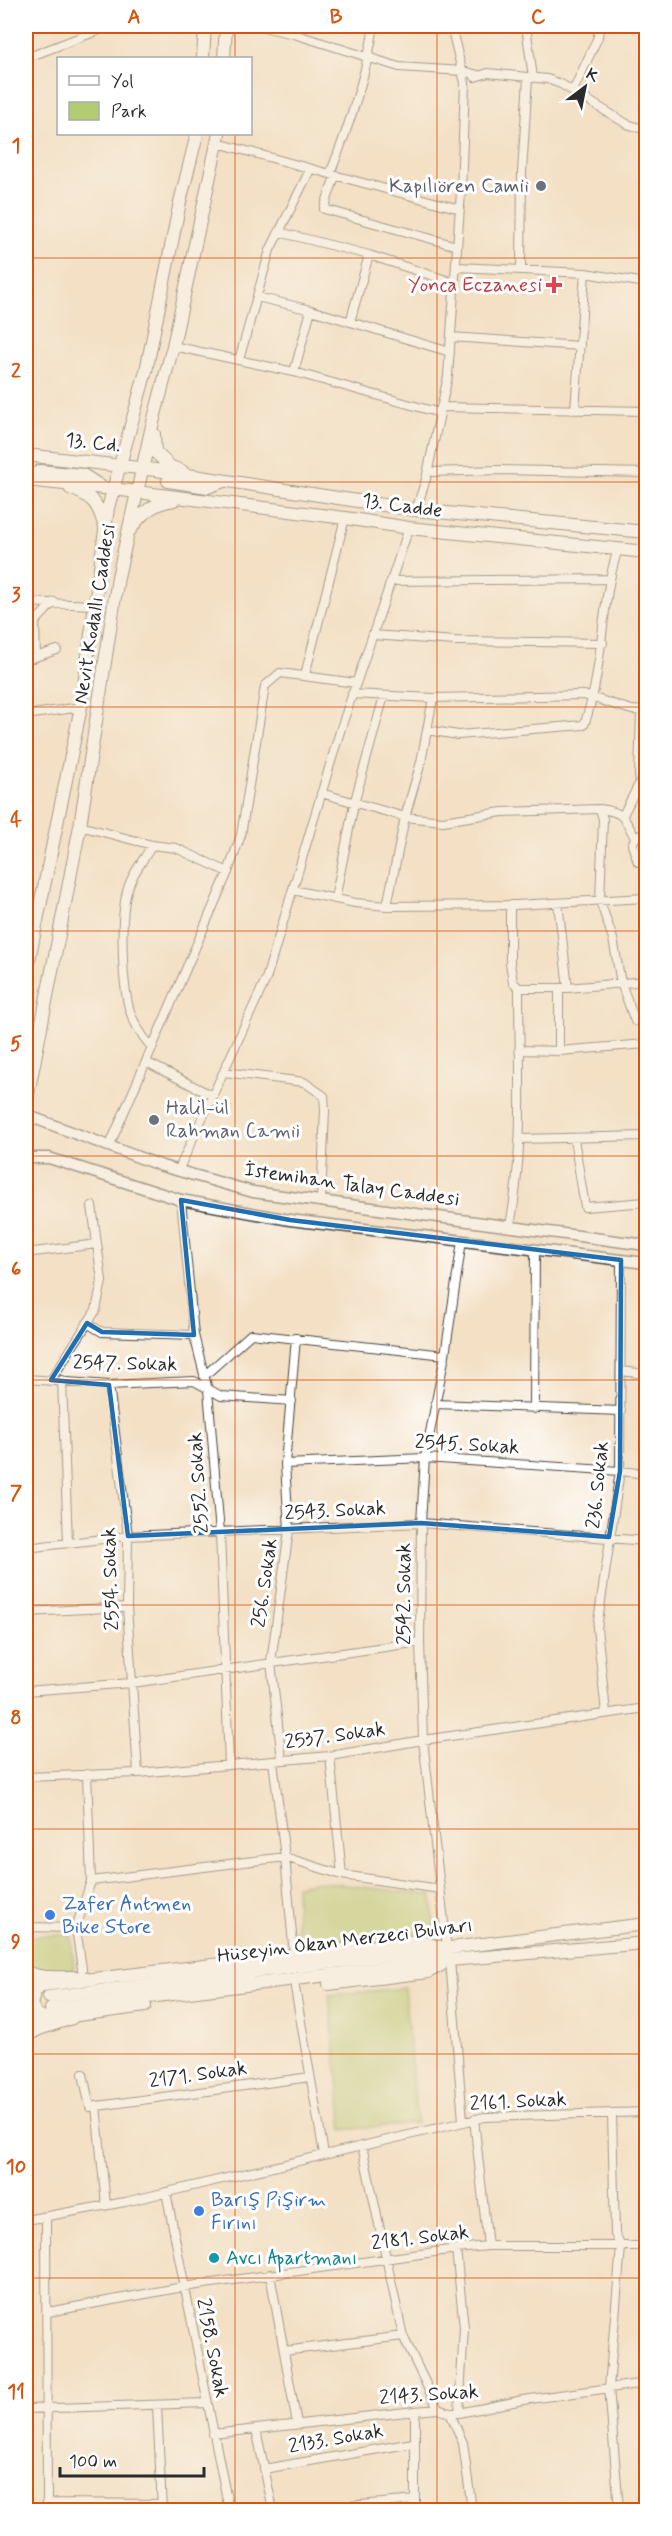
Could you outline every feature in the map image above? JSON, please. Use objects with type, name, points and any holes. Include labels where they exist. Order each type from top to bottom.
[{"type":"main road","points":[[203,57],[205,26]]},
{"type":"main road","points":[[224,57],[226,26]]},
{"type":"main road","name":"Nevit Kodallı Caddesi","points":[[26,974],[81,707],[93,605],[108,508],[108,488],[126,449],[146,371],[180,202],[197,135]]},
{"type":"main road","name":"Nevit Kodallı Caddesi","points":[[26,1105],[81,826],[119,574],[153,421],[173,346],[218,139]]},
{"type":"main road","points":[[153,421],[155,452],[171,467],[194,476]]},
{"type":"main road","name":"13. Cd.","points":[[26,455],[156,470]]},
{"type":"main road","points":[[156,470],[168,481],[208,487],[225,481]]},
{"type":"main road","name":"13. Cadde","points":[[156,470],[416,510],[646,532]]},
{"type":"main road","points":[[26,480],[40,471],[83,475],[108,488]]},
{"type":"main road","points":[[26,480],[137,492]]},
{"type":"main road","points":[[57,483],[82,493],[99,507],[105,529]]},
{"type":"main road","name":"13. Cadde","points":[[137,492],[409,528],[646,552]]},
{"type":"main road","points":[[127,535],[141,514],[162,502],[187,498]]},
{"type":"main road","points":[[119,574],[115,556],[121,524],[133,509]]},
{"type":"main road","points":[[26,1114],[26,1138]]},
{"type":"main road","name":"Hüseyin Okan Merzeci Bulvarı","points":[[49,2008],[449,1954],[646,1924]]},
{"type":"main road","points":[[26,1987],[417,1941],[449,1954],[428,1972],[82,2014],[26,2036]]},
{"type":"main road","name":"Hüseyin Okan Merzeci Bulvarı","points":[[449,1954],[646,1943]]},
{"type":"main road","points":[[26,1971],[48,1978],[69,1976],[93,1979]]},
{"type":"main road","points":[[44,1984],[35,1991],[31,2004],[36,2014],[49,2008],[82,2014]]},
{"type":"main road","points":[[26,2022],[49,2008]]},
{"type":"street","points":[[259,26],[399,67],[547,79],[573,91],[627,124],[646,130]]},
{"type":"street","points":[[374,26],[369,57],[332,175],[324,209],[457,246]]},
{"type":"street","points":[[416,510],[428,471],[448,376],[455,283],[465,83],[451,26]]},
{"type":"street","points":[[521,269],[522,172],[530,78],[526,26]]},
{"type":"street","points":[[573,91],[598,37],[599,26]]},
{"type":"street","points":[[26,58],[107,27]]},
{"type":"street","points":[[465,83],[478,75]]},
{"type":"street","points":[[218,139],[225,145],[310,170],[460,209]]},
{"type":"street","points":[[239,360],[270,250],[310,170]]},
{"type":"street","points":[[279,232],[369,255],[455,283]]},
{"type":"street","points":[[350,322],[369,255]]},
{"type":"street","points":[[456,267],[585,273],[646,283]]},
{"type":"street","points":[[575,410],[585,273]]},
{"type":"street","points":[[257,297],[311,310],[450,352]]},
{"type":"street","points":[[294,372],[311,310]]},
{"type":"street","points":[[451,337],[580,346]]},
{"type":"street","points":[[173,346],[294,372],[441,410],[646,411]]},
{"type":"street","points":[[428,471],[646,473]]},
{"type":"street","points":[[305,675],[345,518]]},
{"type":"street","points":[[178,1171],[266,979],[352,694],[409,528]]},
{"type":"street","points":[[427,730],[458,735],[575,728],[584,725],[603,643],[608,579],[618,549]]},
{"type":"street","points":[[391,581],[608,579]]},
{"type":"street","points":[[26,602],[93,605]]},
{"type":"street","points":[[36,657],[35,622],[54,602]]},
{"type":"street","points":[[373,635],[455,641],[603,643]]},
{"type":"street","points":[[26,660],[57,650]]},
{"type":"street","points":[[109,1147],[228,872],[241,836],[265,686],[280,673],[356,683]]},
{"type":"street","points":[[352,694],[433,698],[584,695],[632,710],[644,711],[643,785],[623,815]]},
{"type":"street","points":[[335,899],[354,804],[384,696]]},
{"type":"street","points":[[387,906],[405,817],[421,762],[433,698]]},
{"type":"street","points":[[26,715],[81,707]]},
{"type":"street","points":[[321,793],[405,817],[443,821],[502,812],[600,809],[616,811],[623,815],[635,838]]},
{"type":"street","points":[[600,809],[603,819],[600,901],[613,939],[621,983],[635,1021]]},
{"type":"street","points":[[81,826],[152,845],[176,848],[228,872]]},
{"type":"street","points":[[646,832],[635,838],[632,845],[638,862],[646,861]]},
{"type":"street","points":[[152,845],[129,885],[123,912],[122,943],[129,1008],[139,1032],[152,1048]]},
{"type":"street","points":[[293,890],[335,899],[387,906],[510,905],[646,898]]},
{"type":"street","points":[[558,903],[563,988],[559,1051]]},
{"type":"street","points":[[510,905],[510,963],[513,982],[519,988],[563,988],[646,981]]},
{"type":"street","points":[[510,1226],[515,1201],[520,1139],[519,988]]},
{"type":"street","points":[[519,1050],[559,1051],[646,1044]]},
{"type":"street","points":[[146,1062],[213,1096]]},
{"type":"street","points":[[224,1072],[304,1082],[324,1096],[321,1200]]},
{"type":"street","name":"İstemihan Talay Caddesi","points":[[26,1114],[178,1171],[253,1192],[646,1245]]},
{"type":"street","points":[[520,1139],[646,1136]]},
{"type":"street","points":[[574,1138],[585,1207],[646,1202]]},
{"type":"street","name":"İstemihan Talay Caddesi","points":[[26,1158],[49,1158],[181,1200],[290,1220],[646,1263]]},
{"type":"street","name":"2552. Sokak","points":[[181,1200],[194,1335],[208,1390],[220,1533],[229,1765]]},
{"type":"street","points":[[51,1380],[96,1310],[102,1281],[92,1206]]},
{"type":"street","name":"2542. Sokak","points":[[462,1241],[445,1355],[424,1458],[420,1642],[423,1740],[449,1954],[463,2121]]},
{"type":"street","points":[[26,1253],[97,1244]]},
{"type":"street","points":[[534,1409],[535,1249]]},
{"type":"street","name":"236. Sokak","points":[[606,1713],[597,1628],[620,1471],[621,1260]]},
{"type":"street","points":[[87,1323],[102,1332],[194,1335]]},
{"type":"street","points":[[204,1376],[251,1334],[445,1355]]},
{"type":"street","name":"256. Sokak","points":[[294,1956],[271,1662],[289,1530],[285,1464],[296,1338]]},
{"type":"street","points":[[621,1371],[646,1374]]},
{"type":"street","name":"2547. Sokak","points":[[26,1379],[108,1385],[194,1381],[220,1396],[292,1401]]},
{"type":"street","points":[[62,1380],[68,1543]]},
{"type":"street","name":"2554. Sokak","points":[[108,1385],[128,1536],[127,1607],[138,1773]]},
{"type":"street","points":[[436,1404],[621,1411]]},
{"type":"street","name":"2545. Sokak","points":[[285,1464],[424,1458],[646,1474]]},
{"type":"street","name":"2543. Sokak","points":[[26,1548],[128,1536],[421,1524],[609,1536],[646,1541]]},
{"type":"street","points":[[26,1612],[127,1607]]},
{"type":"street","points":[[26,1690],[132,1683],[420,1642]]},
{"type":"street","name":"2537. Sokak","points":[[26,1777],[138,1773],[330,1756],[423,1740],[646,1708]]},
{"type":"street","points":[[330,1756],[342,1875]]},
{"type":"street","points":[[82,1969],[76,1928],[92,1881],[87,1774]]},
{"type":"street","points":[[92,1881],[285,1857],[342,1875],[440,1889]]},
{"type":"street","points":[[26,1927],[76,1928]]},
{"type":"street","points":[[295,1988],[324,2154]]},
{"type":"street","points":[[83,2074],[93,2107],[106,2205]]},
{"type":"street","name":"2171. Sokak","points":[[93,2107],[310,2077]]},
{"type":"street","name":"2161. Sokak","points":[[26,2220],[166,2192],[485,2117],[646,2112]]},
{"type":"street","points":[[612,2114],[615,2234],[621,2247],[609,2387],[619,2511]]},
{"type":"street","points":[[474,2119],[488,2246]]},
{"type":"street","points":[[362,2146],[403,2336],[438,2409]]},
{"type":"street","name":"2158. Sokak","points":[[166,2192],[229,2511]]},
{"type":"street","points":[[46,2217],[47,2507],[162,2507],[157,2405]]},
{"type":"street","name":"2181. Sokak","points":[[48,2312],[183,2287],[488,2246],[646,2246]]},
{"type":"street","points":[[456,2250],[464,2328],[455,2413],[463,2443],[472,2511]]},
{"type":"street","points":[[270,2274],[297,2424]]},
{"type":"street","points":[[284,2351],[403,2336]]},
{"type":"street","name":"2143. Sokak","points":[[213,2434],[438,2409],[455,2413],[646,2383]]},
{"type":"street","points":[[26,2409],[206,2403]]},
{"type":"street","points":[[415,2411],[413,2443],[415,2511]]},
{"type":"street","points":[[256,2429],[273,2511]]},
{"type":"street","name":"2133. Sokak","points":[[264,2469],[413,2443]]},
{"type":"street","points":[[306,2511],[415,2500]]},
{"type":"highlighted area","points":[[181,1200],[290,1220],[621,1260],[620,1471],[609,1537],[421,1523],[128,1536],[109,1385],[51,1380],[87,1323],[102,1332],[194,1335]]},
{"type":"green space","points":[[319,1882],[432,1895],[434,1926],[425,1932],[305,1941],[297,1938],[296,1886]]},
{"type":"green space","points":[[71,1935],[74,1969],[43,1971],[26,1963],[26,1936]]},
{"type":"green space","points":[[404,1988],[417,2123],[343,2130],[329,1995]]},
{"type":"tunnel","points":[[26,2001],[49,1997]]},
{"type":"place","name":"Kapılıören Camii","points":[[541,186]]},
{"type":"place","name":"Yonca Eczanesi","points":[[554,285]]},
{"type":"place","name":"Halil-ül Rahman Camii","points":[[154,1120]]},
{"type":"place","name":"Zafer Antmen Bike Store","points":[[50,1915]]},
{"type":"place","name":"Barış Pişirm Fırını","points":[[199,2211]]},
{"type":"place","name":"Avcı Apartmanı","points":[[214,2258]]}]
